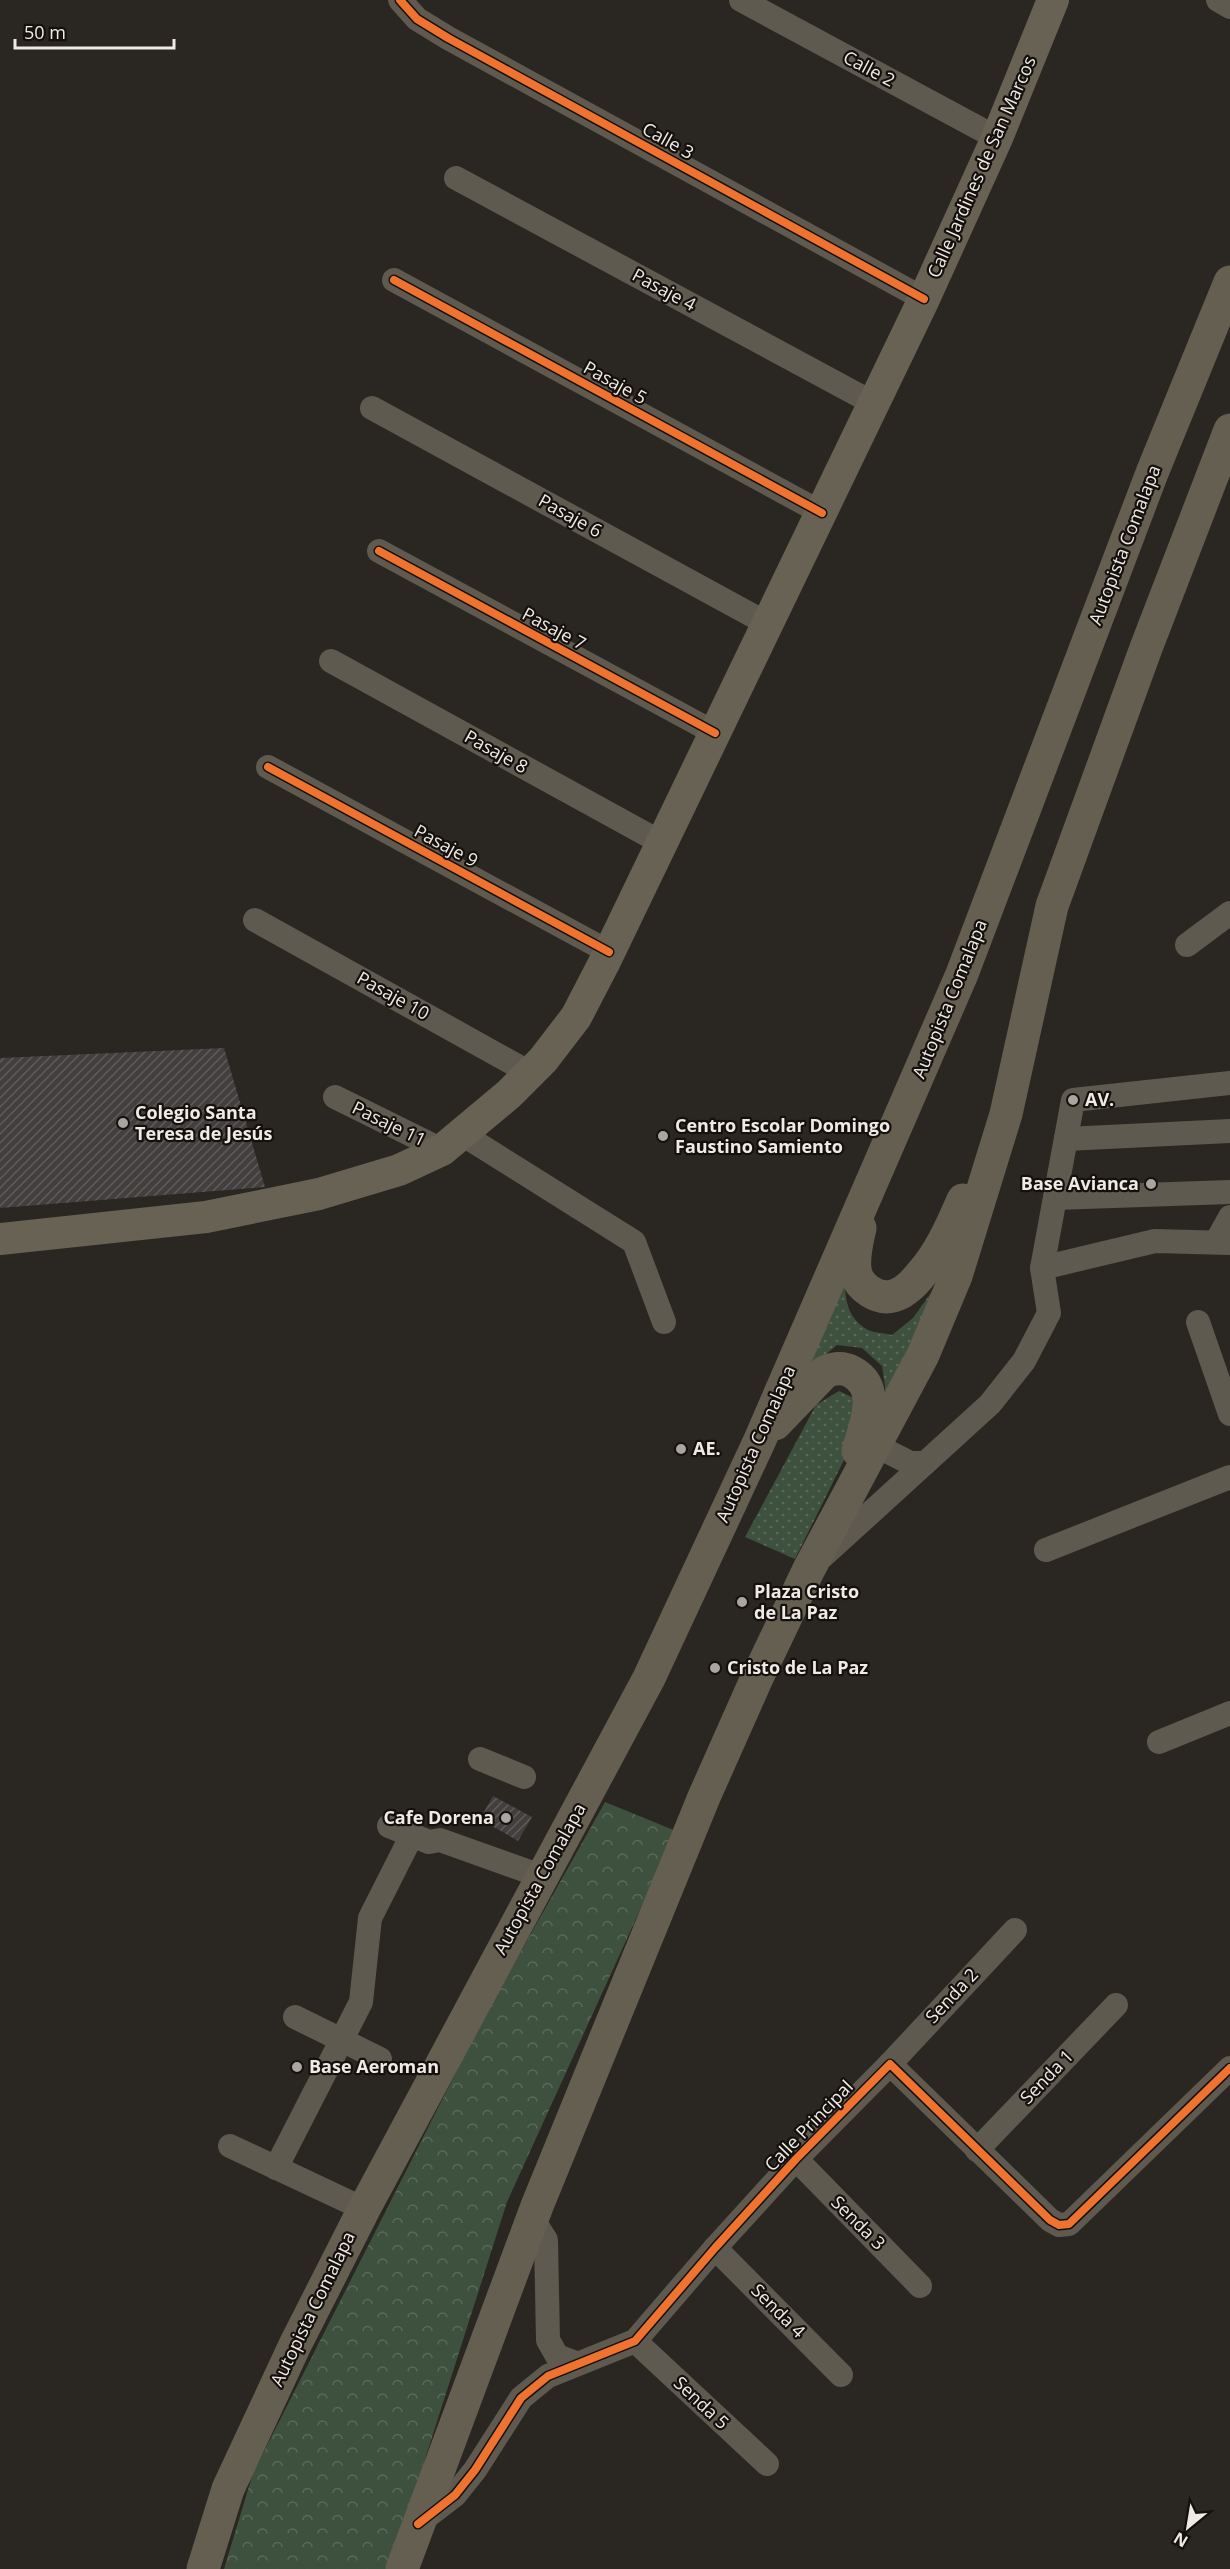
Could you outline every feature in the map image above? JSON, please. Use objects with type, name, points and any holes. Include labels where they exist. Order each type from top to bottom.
[{"type":"highway","name":"Autopista Comalapa","points":[[203,2569],[228,2489],[249,2440],[364,2209],[541,1876],[650,1678],[759,1442],[962,974],[1148,484],[1230,282]]},
{"type":"highway","points":[[402,2569],[532,2218],[704,1797],[809,1569],[923,1355],[956,1275],[1006,1114],[1052,906],[1142,659],[1230,430]]},
{"type":"highway","points":[[886,1146],[868,1193],[855,1264],[860,1283],[867,1291],[882,1296],[893,1296],[912,1283],[933,1259],[1006,1114]]},
{"type":"highway","points":[[759,1442],[825,1372],[832,1368],[846,1369],[862,1379],[870,1397],[869,1414],[841,1507]]},
{"type":"main road","name":"Calle Jardines de San Marcos","points":[[0,1239],[218,1215],[319,1194],[399,1170],[452,1142],[543,1060],[576,1017],[822,513],[924,299],[997,138],[1053,0]]},
{"type":"street","name":"Calle 2","points":[[741,0],[997,138]]},
{"type":"street","points":[[1218,0],[1230,7]]},
{"type":"street","name":"Calle 3","points":[[401,2],[417,19],[448,38],[924,299]]},
{"type":"street","name":"Pasaje 4","points":[[456,178],[873,403]]},
{"type":"street","name":"Pasaje 5","points":[[394,280],[822,513]]},
{"type":"street","name":"Pasaje 6","points":[[372,408],[768,624]]},
{"type":"street","name":"Pasaje 7","points":[[379,551],[715,733]]},
{"type":"street","name":"Pasaje 8","points":[[331,661],[662,843]]},
{"type":"street","name":"Pasaje 9","points":[[268,767],[609,952]]},
{"type":"street","points":[[1187,945],[1230,913]]},
{"type":"street","name":"Pasaje 10","points":[[255,920],[530,1073]]},
{"type":"street","points":[[809,1569],[990,1404],[1024,1361],[1049,1313],[1042,1268],[1073,1100],[1230,1083]]},
{"type":"street","name":"Pasaje 11","points":[[335,1097],[452,1142],[634,1242],[664,1322]]},
{"type":"street","points":[[1066,1139],[1230,1131]]},
{"type":"street","points":[[1055,1198],[1230,1192]]},
{"type":"street","points":[[1042,1268],[1155,1241],[1223,1242],[1230,1217]]},
{"type":"street","points":[[1198,1322],[1230,1414]]},
{"type":"street","points":[[874,1445],[910,1463],[925,1463]]},
{"type":"street","points":[[1046,1550],[1230,1477]]},
{"type":"street","points":[[1159,1742],[1230,1713]]},
{"type":"street","points":[[480,1759],[524,1777]]},
{"type":"street","points":[[389,1826],[429,1842],[440,1840],[541,1876]]},
{"type":"street","points":[[276,2168],[361,2002],[363,1915],[412,1835]]},
{"type":"street","name":"Senda 2","points":[[890,2064],[1015,1930]]},
{"type":"street","name":"Senda 1","points":[[977,2150],[1116,2005]]},
{"type":"street","points":[[295,2017],[341,2042],[380,2059]]},
{"type":"street","points":[[890,2064],[1050,2220],[1059,2225],[1069,2224],[1230,2068]]},
{"type":"street","name":"Calle Principal","points":[[418,2523],[454,2494],[468,2478],[521,2398],[548,2376],[576,2363],[593,2360],[635,2341],[796,2159],[890,2064]]},
{"type":"street","points":[[230,2146],[364,2209]]},
{"type":"street","name":"Senda 3","points":[[796,2159],[920,2286]]},
{"type":"street","points":[[532,2218],[546,2240],[548,2340],[557,2356],[576,2363]]},
{"type":"street","name":"Senda 4","points":[[715,2248],[842,2375]]},
{"type":"street","name":"Senda 5","points":[[635,2341],[767,2464]]},
{"type":"green space","points":[[846,1269],[847,1303],[854,1318],[868,1330],[892,1335],[913,1318],[943,1276],[888,1407],[882,1366],[862,1348],[837,1345],[807,1370]]},
{"type":"green space","points":[[839,1391],[856,1399],[847,1454],[795,1559],[745,1537],[816,1405]]},
{"type":"green space","points":[[605,1802],[676,1831],[507,2202],[390,2569],[224,2569],[253,2473],[483,2019]]},
{"type":"building","name":"Colegio Santa Teresa de Jesús","points":[[224,1048],[265,1187],[0,1208],[0,1058]]},
{"type":"building","name":"Cafe Dorena","points":[[493,1796],[532,1817],[518,1841],[480,1819]]},
{"type":"cycle path","points":[[400,0],[417,19],[448,38],[924,299]]},
{"type":"cycle path","points":[[394,280],[822,513]]},
{"type":"cycle path","points":[[379,551],[715,733]]},
{"type":"cycle path","points":[[268,767],[609,952]]},
{"type":"cycle path","points":[[418,2524],[455,2495],[475,2470],[521,2398],[548,2376],[635,2341],[796,2159],[890,2064],[1050,2220],[1059,2225],[1069,2224],[1230,2068]]},
{"type":"place","name":"AV.","points":[[1073,1100]]},
{"type":"place","name":"Colegio Santa Teresa de Jesús","points":[[123,1123]]},
{"type":"place","name":"Centro Escolar Domingo Faustino Samiento","points":[[663,1136]]},
{"type":"place","name":"Base Avianca","points":[[1151,1184]]},
{"type":"place","name":"AE.","points":[[681,1449]]},
{"type":"place","name":"Plaza Cristo de La Paz","points":[[742,1602]]},
{"type":"place","name":"Cristo de La Paz","points":[[715,1668]]},
{"type":"place","name":"Cafe Dorena","points":[[506,1818]]},
{"type":"place","name":"Base Aeroman","points":[[297,2067]]}]
